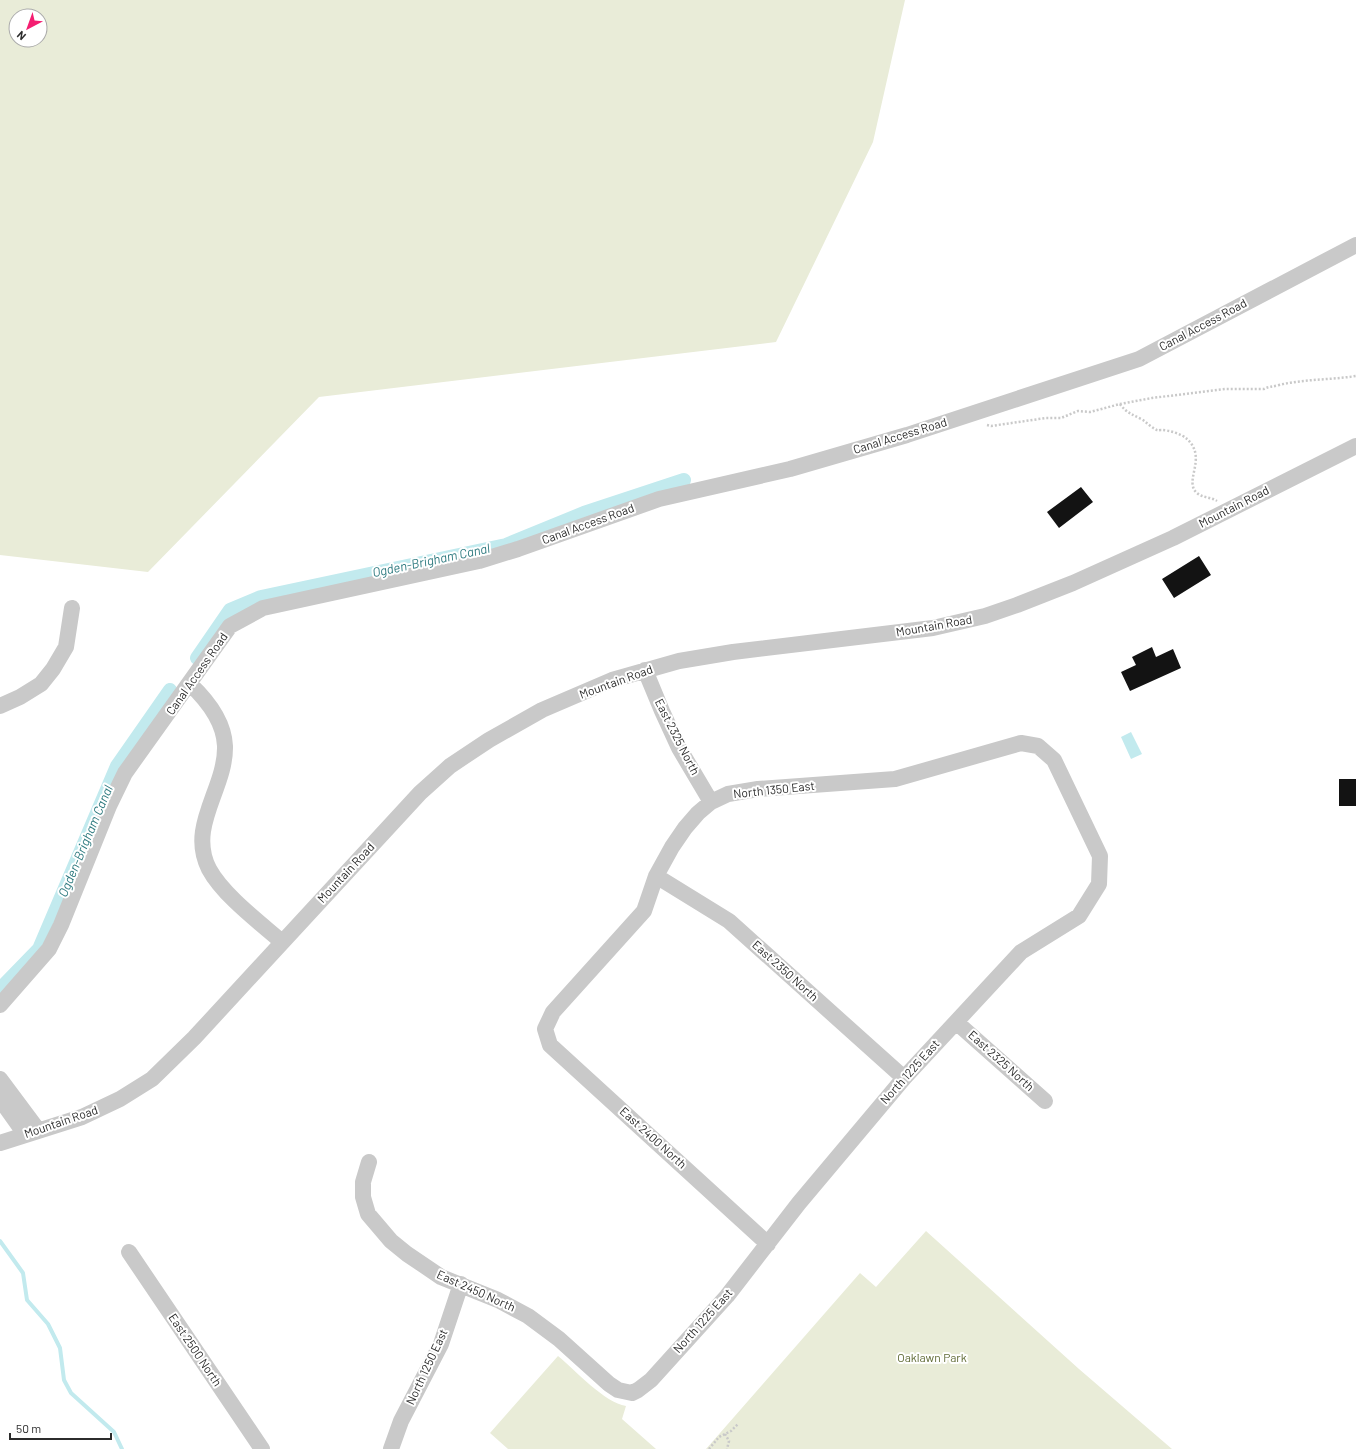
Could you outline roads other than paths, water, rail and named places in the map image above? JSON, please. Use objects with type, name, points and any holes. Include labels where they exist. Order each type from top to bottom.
[{"type":"street","name":"Canal Access Road","points":[[0,1005],[49,949],[61,925],[109,806],[125,773],[230,626],[263,608],[479,561],[518,549],[659,498],[790,469],[906,435],[1139,359],[1356,245]]},
{"type":"street","name":"Mountain Road","points":[[0,1143],[82,1117],[120,1099],[152,1079],[188,1044],[420,793],[450,766],[482,744],[542,710],[612,680],[679,661],[733,652],[933,628],[985,616],[1018,605],[1073,583],[1173,538],[1356,446]]},
{"type":"street","points":[[0,706],[20,697],[41,684],[66,647],[72,608]]},
{"type":"street","name":"East 2325 North","points":[[645,670],[679,748],[711,802]]},
{"type":"street","points":[[190,684],[203,697],[214,714],[221,728],[225,745],[224,761],[220,779],[202,831],[202,847],[209,868],[222,889],[282,942]]},
{"type":"street","name":"North 1350 East","points":[[545,1028],[553,1012],[644,910],[656,876],[685,828],[698,813],[711,802],[728,794],[758,789],[895,779],[1021,743]]},
{"type":"street","name":"North 1225 East","points":[[632,1393],[651,1380],[726,1296],[832,1162],[904,1078],[1021,952],[1079,916],[1099,884],[1100,856],[1054,760],[1038,746],[1021,743]]},
{"type":"street","name":"East 2350 North","points":[[656,876],[729,921],[904,1078]]},
{"type":"street","name":"East 2325 North","points":[[956,1022],[1046,1101]]},
{"type":"street","name":"East 2400 North","points":[[545,1028],[550,1045],[768,1244]]},
{"type":"street","points":[[0,1079],[32,1132]]},
{"type":"street","points":[[0,1099],[32,1132]]},
{"type":"street","name":"East 2450 North","points":[[369,1162],[363,1182],[363,1197],[368,1214],[391,1240],[407,1254],[442,1277],[498,1300],[528,1316],[559,1339],[609,1384],[618,1390],[632,1393]]},
{"type":"street","name":"East 2500 North","points":[[129,1252],[262,1449]]},
{"type":"street","name":"North 1250 East","points":[[390,1449],[401,1421],[441,1344],[461,1284]]},
{"type":"water","points":[[1131,732],[1142,754],[1131,759],[1121,737]]},
{"type":"waterway","name":"Ogden-Brigham Canal","points":[[197,658],[230,610],[261,597],[506,545],[584,513],[684,480]]},
{"type":"waterway","name":"Ogden-Brigham Canal","points":[[0,989],[39,949],[117,766],[170,690]]},
{"type":"waterway","points":[[0,1241],[23,1273],[27,1300],[48,1324],[60,1348],[64,1380],[71,1393],[114,1432],[122,1449]]},
{"type":"park label","name":"Oaklawn Park","points":[[932,1358]]}]
